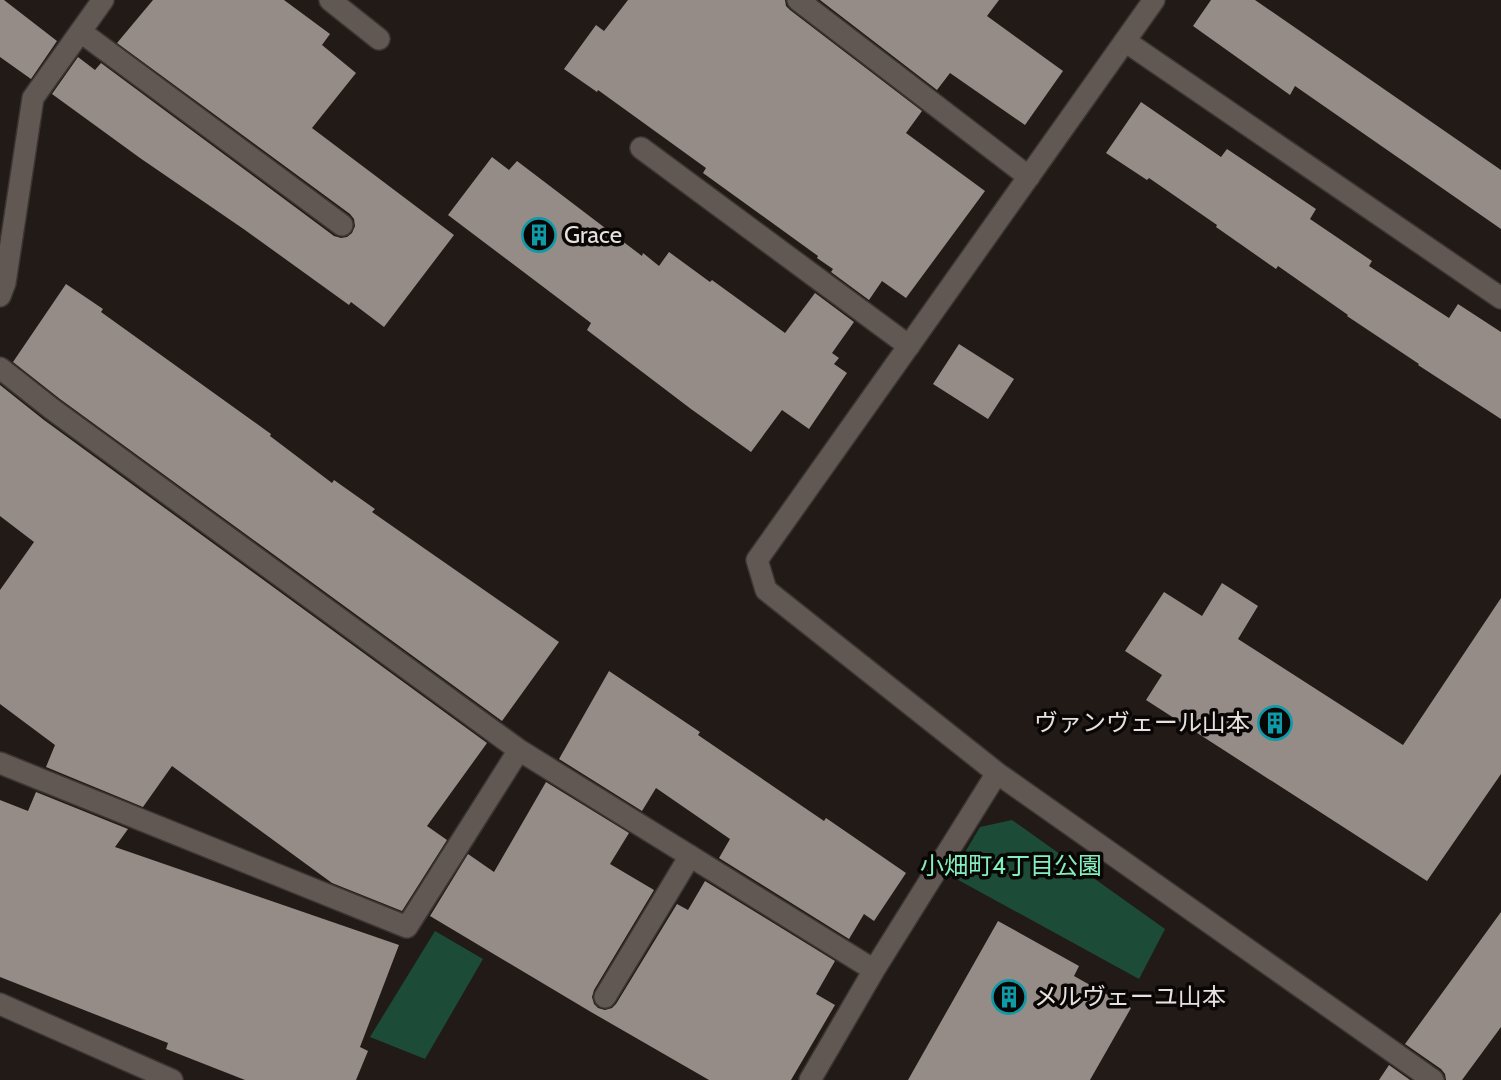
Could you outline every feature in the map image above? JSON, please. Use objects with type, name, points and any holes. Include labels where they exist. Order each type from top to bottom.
[{"type":"street","points":[[0,296],[5,283],[33,98],[103,0]]},
{"type":"street","points":[[330,0],[379,39]]},
{"type":"street","points":[[798,0],[1029,177]]},
{"type":"street","points":[[1154,0],[757,560],[766,590],[997,773],[1433,1080]]},
{"type":"street","points":[[80,32],[342,225]]},
{"type":"street","points":[[1125,41],[1501,298]]},
{"type":"street","points":[[641,148],[909,346]]},
{"type":"street","points":[[0,368],[63,417],[519,750],[874,970]]},
{"type":"street","points":[[0,763],[407,927],[519,750]]},
{"type":"street","points":[[810,1080],[874,970],[997,773]]},
{"type":"street","points":[[605,998],[690,856]]},
{"type":"street","points":[[0,1004],[172,1080]]},
{"type":"green space","name":"小畑町4丁目公園","points":[[1012,820],[1165,929],[1139,979],[951,876],[980,827]]},
{"type":"green space","points":[[435,931],[483,959],[425,1059],[370,1037]]},
{"type":"building","points":[[0,0],[4,0],[57,41],[31,79],[0,57]]},
{"type":"building","points":[[153,0],[284,0],[330,34],[322,45],[356,73],[312,128],[454,235],[384,327],[52,94],[78,57],[95,70],[101,63],[334,236],[347,237],[352,233],[355,226],[350,214],[117,43]]},
{"type":"building","points":[[628,0],[785,0],[790,10],[922,111],[906,133],[985,191],[906,298],[882,281],[869,300],[831,272],[833,269],[817,258],[818,256],[703,173],[706,168],[598,90],[597,92],[564,69],[596,25],[604,31]]},
{"type":"building","points":[[820,0],[999,0],[987,16],[1063,71],[1025,125],[950,73],[937,90]]},
{"type":"building","points":[[1211,0],[1255,0],[1501,170],[1501,229],[1295,86],[1290,95],[1193,26]]},
{"type":"building","points":[[1141,102],[1221,157],[1227,149],[1316,209],[1310,219],[1372,261],[1369,266],[1449,318],[1458,304],[1501,332],[1501,419],[1418,365],[1278,266],[1276,269],[1149,178],[1147,180],[1106,153]]},
{"type":"building","points":[[492,157],[509,170],[517,161],[659,266],[669,252],[785,333],[815,293],[854,322],[832,353],[839,358],[834,364],[847,373],[809,429],[782,410],[751,452],[587,330],[591,323],[448,215]]},
{"type":"building","points":[[66,284],[271,434],[270,436],[332,483],[334,480],[375,509],[372,512],[559,642],[502,721],[13,362]]},
{"type":"building","points":[[959,344],[1014,379],[988,419],[933,384]]},
{"type":"building","points":[[0,385],[44,420],[487,743],[427,826],[447,840],[402,911],[332,883],[172,766],[143,807],[46,767],[55,745],[0,704],[0,590],[34,542],[0,516]]},
{"type":"building","name":"ヴァンヴェール山本","points":[[1222,583],[1258,606],[1238,639],[1403,745],[1501,598],[1501,774],[1427,881],[1146,700],[1162,675],[1125,651],[1164,592],[1202,616]]},
{"type":"building","points":[[609,671],[824,821],[826,818],[906,873],[874,921],[864,914],[849,939],[719,858],[730,839],[656,788],[642,811],[559,759]]},
{"type":"building","points":[[546,782],[629,833],[610,864],[654,890],[594,990],[592,997],[598,1008],[605,1010],[616,1004],[677,904],[688,910],[705,881],[835,961],[816,994],[835,1005],[791,1080],[709,1080],[430,916],[468,854],[494,872]]},
{"type":"building","points":[[36,792],[128,829],[115,847],[399,945],[360,1047],[368,1051],[356,1080],[245,1080],[166,1049],[168,1043],[0,977],[0,800],[28,811]]},
{"type":"building","points":[[1501,912],[1501,1027],[1462,1080],[1446,1080],[1441,1069],[1405,1044]]},
{"type":"building","name":"メルヴェーユ山本","points":[[998,921],[1079,966],[1074,976],[1131,1008],[1090,1080],[908,1080]]},
{"type":"building","points":[[1389,1065],[1410,1080],[1379,1080]]},
{"type":"place","name":"Grace","points":[[539,235]]},
{"type":"place","name":"ヴァンヴェール山本","points":[[1275,723]]},
{"type":"place","name":"メルヴェーユ山本","points":[[1009,997]]}]
